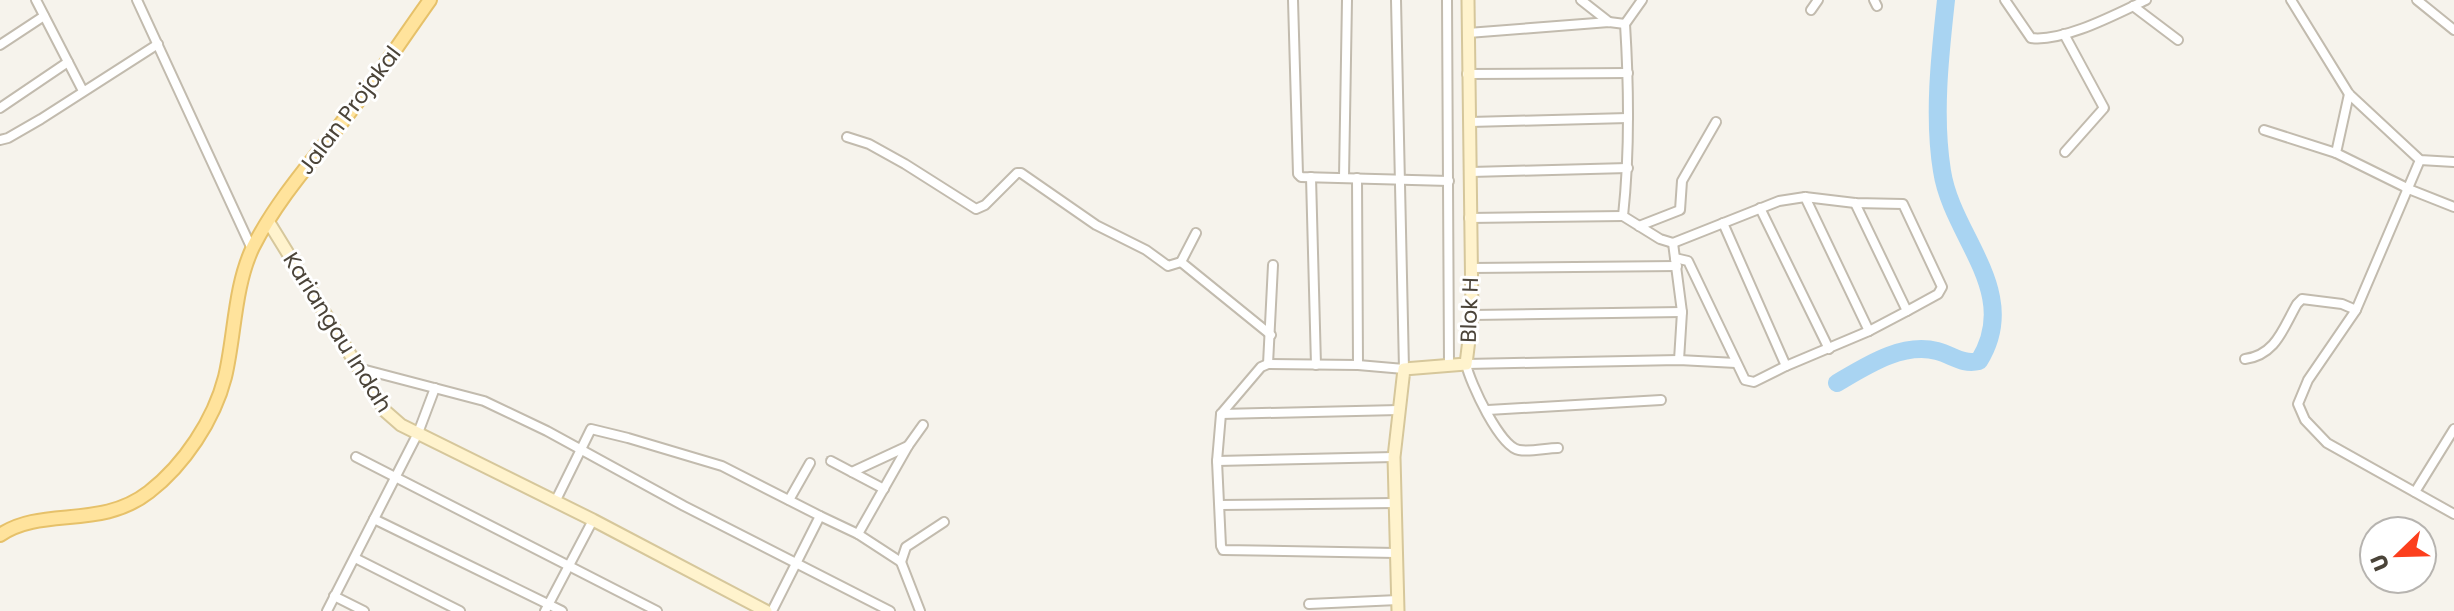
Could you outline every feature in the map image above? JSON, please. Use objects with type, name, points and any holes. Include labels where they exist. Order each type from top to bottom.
[{"type":"main road","name":"Jalan Projakal","points":[[0,535],[25,523],[101,515],[129,505],[174,470],[215,406],[225,377],[239,295],[252,249],[306,165],[356,105],[430,0]]},
{"type":"street","points":[[36,0],[83,91]]},
{"type":"street","points":[[137,0],[252,249]]},
{"type":"street","points":[[1293,0],[1296,170],[1301,177],[1449,181]]},
{"type":"street","points":[[1344,177],[1347,0]]},
{"type":"street","points":[[1309,604],[1398,605],[1394,457],[1404,369],[1396,0]]},
{"type":"street","points":[[1447,0],[1449,365]]},
{"type":"street","name":"Blok H","points":[[1404,369],[1466,364],[1472,315],[1468,0]]},
{"type":"street","points":[[1581,0],[1609,22]]},
{"type":"street","points":[[1623,216],[1628,168],[1625,24],[1642,0]]},
{"type":"street","points":[[1811,10],[1818,0]]},
{"type":"street","points":[[2005,0],[2031,38],[2047,39],[2146,0]]},
{"type":"street","points":[[2291,0],[2349,94],[2420,160],[2454,162]]},
{"type":"street","points":[[2417,0],[2454,30]]},
{"type":"street","points":[[2133,6],[2178,40]]},
{"type":"street","points":[[0,45],[44,16]]},
{"type":"street","points":[[1468,33],[1609,22],[1625,24]]},
{"type":"street","points":[[2064,34],[2104,108],[2065,152]]},
{"type":"street","points":[[0,140],[41,119],[158,44]]},
{"type":"street","points":[[0,108],[68,62]]},
{"type":"street","points":[[1467,74],[1628,73]]},
{"type":"street","points":[[2336,153],[2349,94]]},
{"type":"street","points":[[1470,122],[1628,118]]},
{"type":"street","points":[[1639,226],[1680,210],[1682,181],[1716,122]]},
{"type":"street","points":[[2264,130],[2336,153],[2454,207]]},
{"type":"street","points":[[847,137],[869,144],[905,164],[976,209],[985,205],[1017,173],[1021,173],[1086,219],[1146,250],[1168,266],[1181,262],[1196,233]]},
{"type":"street","points":[[2420,160],[2356,310],[2308,380],[2298,404],[2305,420],[2327,443],[2454,514]]},
{"type":"street","points":[[1471,172],[1628,168]]},
{"type":"street","points":[[1311,177],[1316,365]]},
{"type":"street","points":[[1357,178],[1358,365]]},
{"type":"street","points":[[1469,218],[1623,216],[1673,243],[1779,201],[1805,197],[1855,203],[1903,204],[1942,287],[1938,294],[1869,331],[1749,382],[1736,363],[1688,261],[1471,268]]},
{"type":"street","points":[[1805,197],[1869,331]]},
{"type":"street","points":[[1855,203],[1907,311]]},
{"type":"street","points":[[1760,208],[1829,349]]},
{"type":"street","name":"Kariangau Indah","points":[[268,221],[385,411],[401,425],[593,520],[766,611]]},
{"type":"street","points":[[1723,223],[1786,366]]},
{"type":"street","points":[[1673,243],[1682,312],[1679,360]]},
{"type":"street","points":[[1181,262],[1271,335]]},
{"type":"street","points":[[1268,364],[1273,265]]},
{"type":"street","points":[[2245,359],[2273,347],[2302,299],[2342,304],[2356,310]]},
{"type":"street","points":[[1472,315],[1682,312]]},
{"type":"street","points":[[1558,448],[1517,450],[1501,437],[1470,379],[1466,364],[1679,360],[1736,363]]},
{"type":"street","points":[[1396,553],[1228,552],[1221,546],[1217,461],[1221,414],[1254,374],[1268,364],[1404,369]]},
{"type":"street","points":[[357,368],[452,390],[484,401],[890,611]]},
{"type":"street","points":[[327,611],[418,433],[435,388]]},
{"type":"street","points":[[1488,410],[1661,400]]},
{"type":"street","points":[[1221,414],[1399,410]]},
{"type":"street","points":[[858,534],[923,425]]},
{"type":"street","points":[[555,502],[591,429],[722,466],[858,534],[901,562],[920,611]]},
{"type":"street","points":[[2415,492],[2454,429]]},
{"type":"street","points":[[852,472],[908,446]]},
{"type":"street","points":[[356,457],[657,611]]},
{"type":"street","points":[[1217,461],[1394,457]]},
{"type":"street","points":[[831,461],[884,489]]},
{"type":"street","points":[[789,500],[810,463]]},
{"type":"street","points":[[1220,505],[1395,503]]},
{"type":"street","points":[[772,611],[820,516]]},
{"type":"street","points":[[374,519],[547,608],[562,611]]},
{"type":"street","points":[[547,608],[593,520]]},
{"type":"street","points":[[901,562],[906,547],[944,522]]},
{"type":"street","points":[[355,558],[460,611]]},
{"type":"street","points":[[334,596],[364,611]]},
{"type":"waterway","points":[[1837,383],[1885,357],[1911,350],[1937,351],[1962,361],[1979,361],[1990,336],[1993,311],[1989,288],[1948,195],[1939,150],[1940,64],[1946,0]]}]
